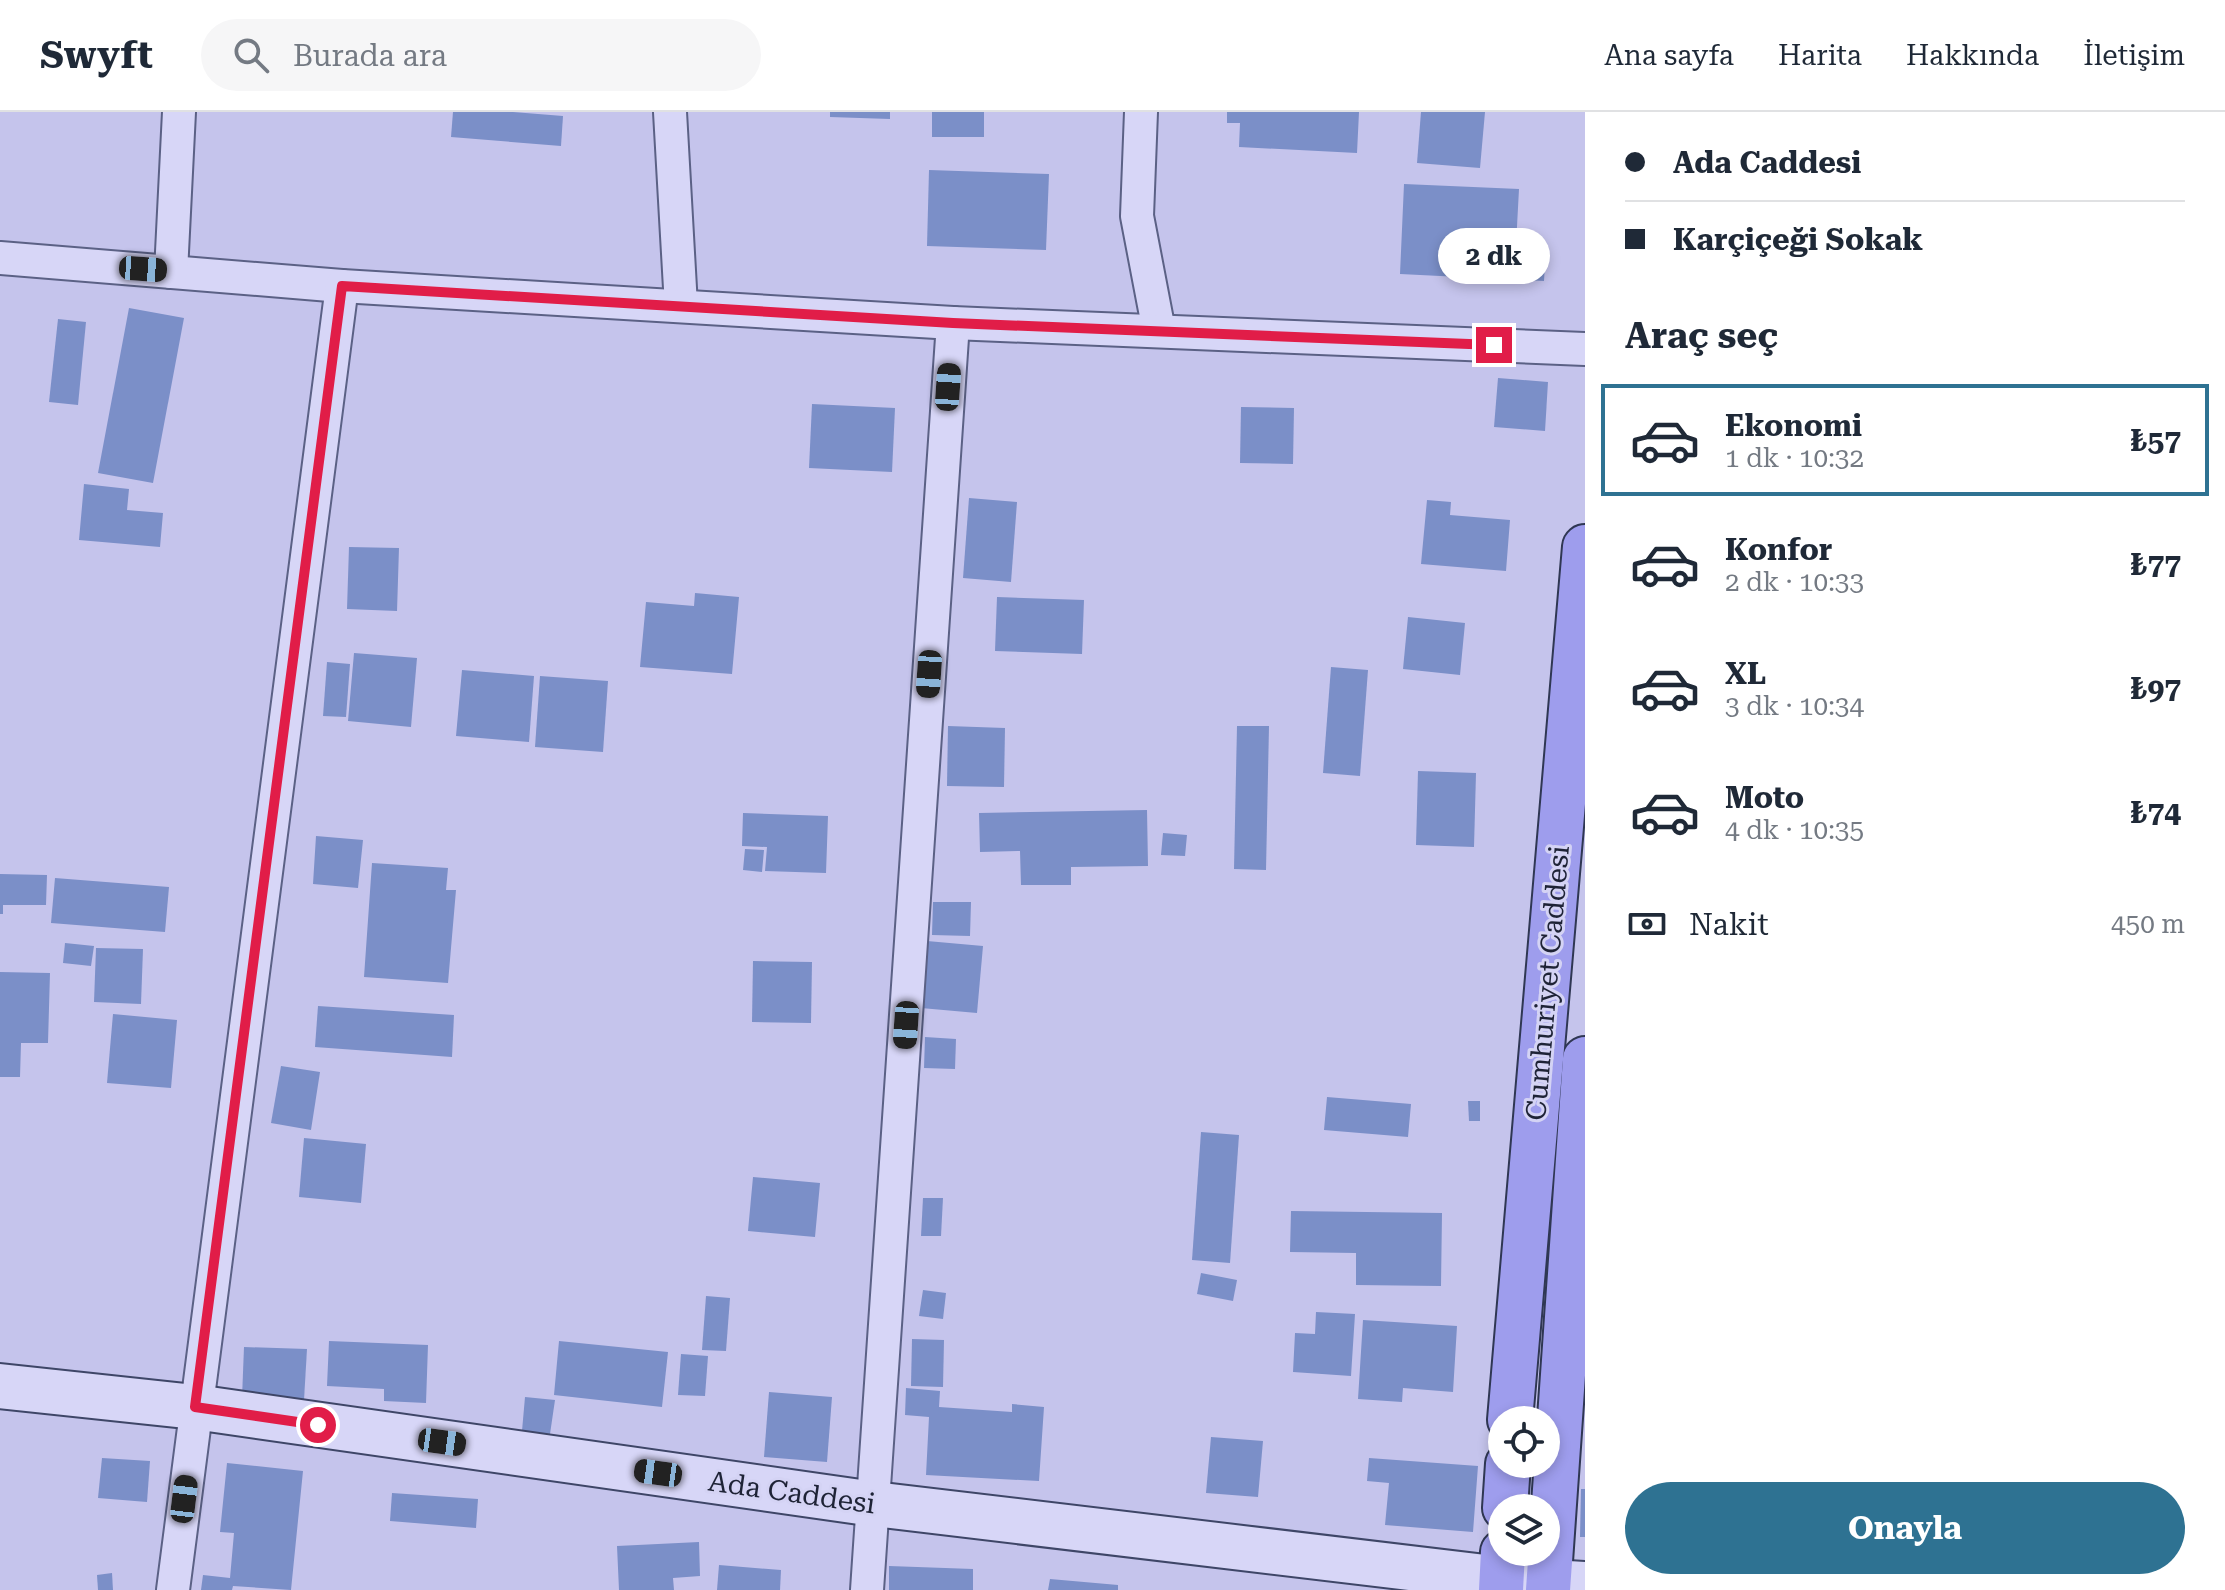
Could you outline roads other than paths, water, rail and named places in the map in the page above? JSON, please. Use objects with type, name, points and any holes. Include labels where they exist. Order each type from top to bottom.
[{"type":"main road","name":"Cumhuriyet Caddesi","points":[[1511,1406],[1585,547]]},
{"type":"main road","name":"Cumhuriyet Caddesi","points":[[1561,1585],[1585,1059]]},
{"type":"main road","name":"Ada Caddesi","points":[[0,1386],[195,1407],[874,1504],[1502,1574],[1561,1585]]},
{"type":"street","points":[[171,272],[179,112]]},
{"type":"street","points":[[670,112],[681,306]]},
{"type":"street","points":[[1141,112],[1137,216],[1159,331]]},
{"type":"street","points":[[0,258],[342,286],[953,323],[1585,349]]},
{"type":"street","points":[[173,1590],[342,286]]},
{"type":"street","points":[[867,1590],[953,323]]}]
